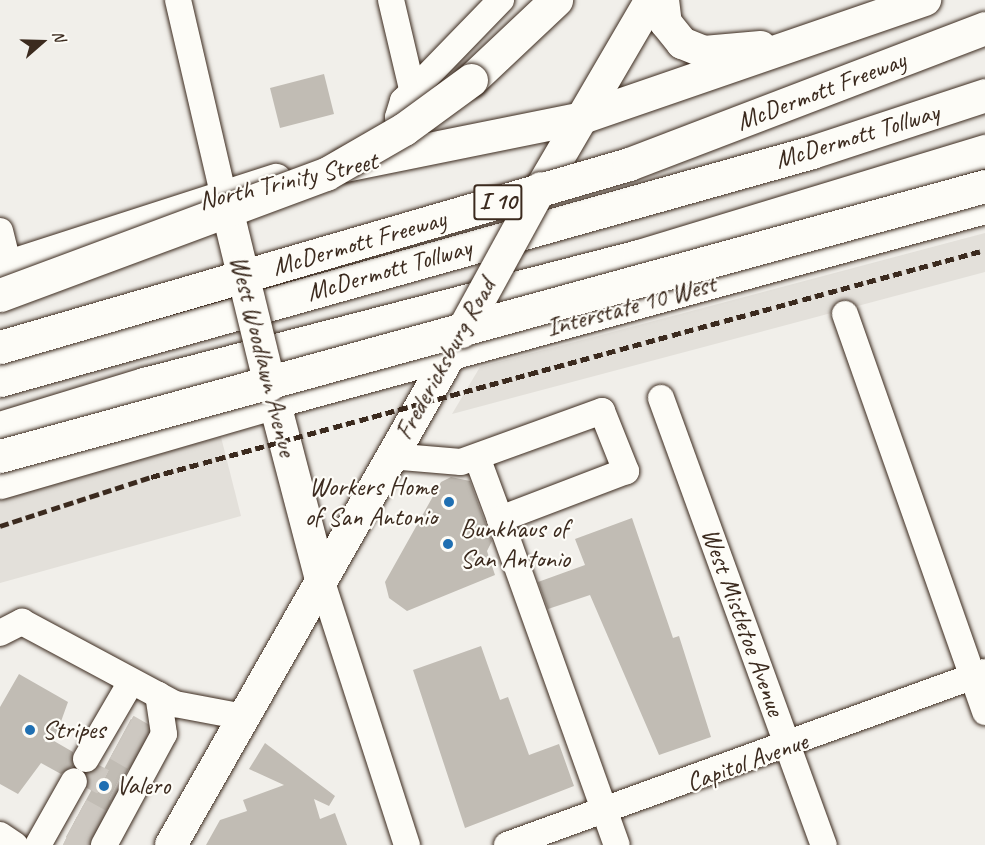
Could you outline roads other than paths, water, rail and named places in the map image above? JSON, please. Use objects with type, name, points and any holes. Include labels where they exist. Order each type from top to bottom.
[{"type":"highway","points":[[3,277],[326,174],[404,129],[471,80],[556,0]]},
{"type":"highway","name":"McDermott Freeway","points":[[0,347],[629,165],[985,28]]},
{"type":"highway","name":"McDermott Tollway","points":[[0,380],[812,152],[985,95]]},
{"type":"highway","name":"McDermott Tollway","points":[[0,428],[144,384],[639,256],[985,151]]},
{"type":"highway","points":[[0,456],[985,186]]},
{"type":"highway","points":[[0,482],[273,393]]},
{"type":"main road","name":"Fredericksburg Road","points":[[171,845],[456,343],[541,188],[651,0]]},
{"type":"main road","points":[[663,0],[666,23],[682,43],[704,52],[816,41]]},
{"type":"main road","points":[[582,118],[816,41],[925,0]]},
{"type":"main road","name":"North Trinity Street","points":[[3,277],[403,154],[582,118]]},
{"type":"main road","name":"West Woodlawn Avenue","points":[[227,207],[321,579]]},
{"type":"main road","name":"Interstate 10 West","points":[[273,393],[456,343],[985,208]]},
{"type":"street","name":"West Woodlawn Avenue","points":[[178,0],[227,207]]},
{"type":"street","points":[[391,0],[412,89]]},
{"type":"street","points":[[403,154],[398,117],[412,89],[501,0]]},
{"type":"street","points":[[0,231],[3,277]]},
{"type":"street","points":[[845,314],[979,675],[985,712]]},
{"type":"street","name":"West Mistletoe Avenue","points":[[661,398],[824,845]]},
{"type":"street","points":[[390,456],[461,462],[602,411],[626,471],[500,519]]},
{"type":"street","points":[[477,457],[617,845]]},
{"type":"street","name":"West Woodlawn Avenue","points":[[321,579],[407,845]]},
{"type":"street","points":[[0,633],[21,622],[175,704],[244,717]]},
{"type":"street","name":"Capitol Avenue","points":[[507,845],[789,747],[979,675]]},
{"type":"street","points":[[86,759],[113,732],[130,682]]},
{"type":"street","points":[[107,833],[149,752],[164,734],[158,694]]},
{"type":"street","points":[[52,834],[72,798]]},
{"type":"street","points":[[0,836],[15,845]]},
{"type":"tunnel","points":[[127,727],[151,741]]},
{"type":"tunnel","points":[[116,747],[140,761]]},
{"type":"tunnel","points":[[80,770],[123,792]]},
{"type":"tunnel","points":[[80,811],[105,825]]},
{"type":"tunnel","points":[[68,834],[91,845]]},
{"type":"railway","points":[[0,526],[151,477],[985,250]]},
{"type":"place","name":"Workers Home of San Antonio","points":[[449,502]]},
{"type":"place","name":"Bunkhaus of San Antonio","points":[[448,544]]},
{"type":"place","name":"Stripes","points":[[30,730]]},
{"type":"place","name":"Valero","points":[[104,786]]}]
